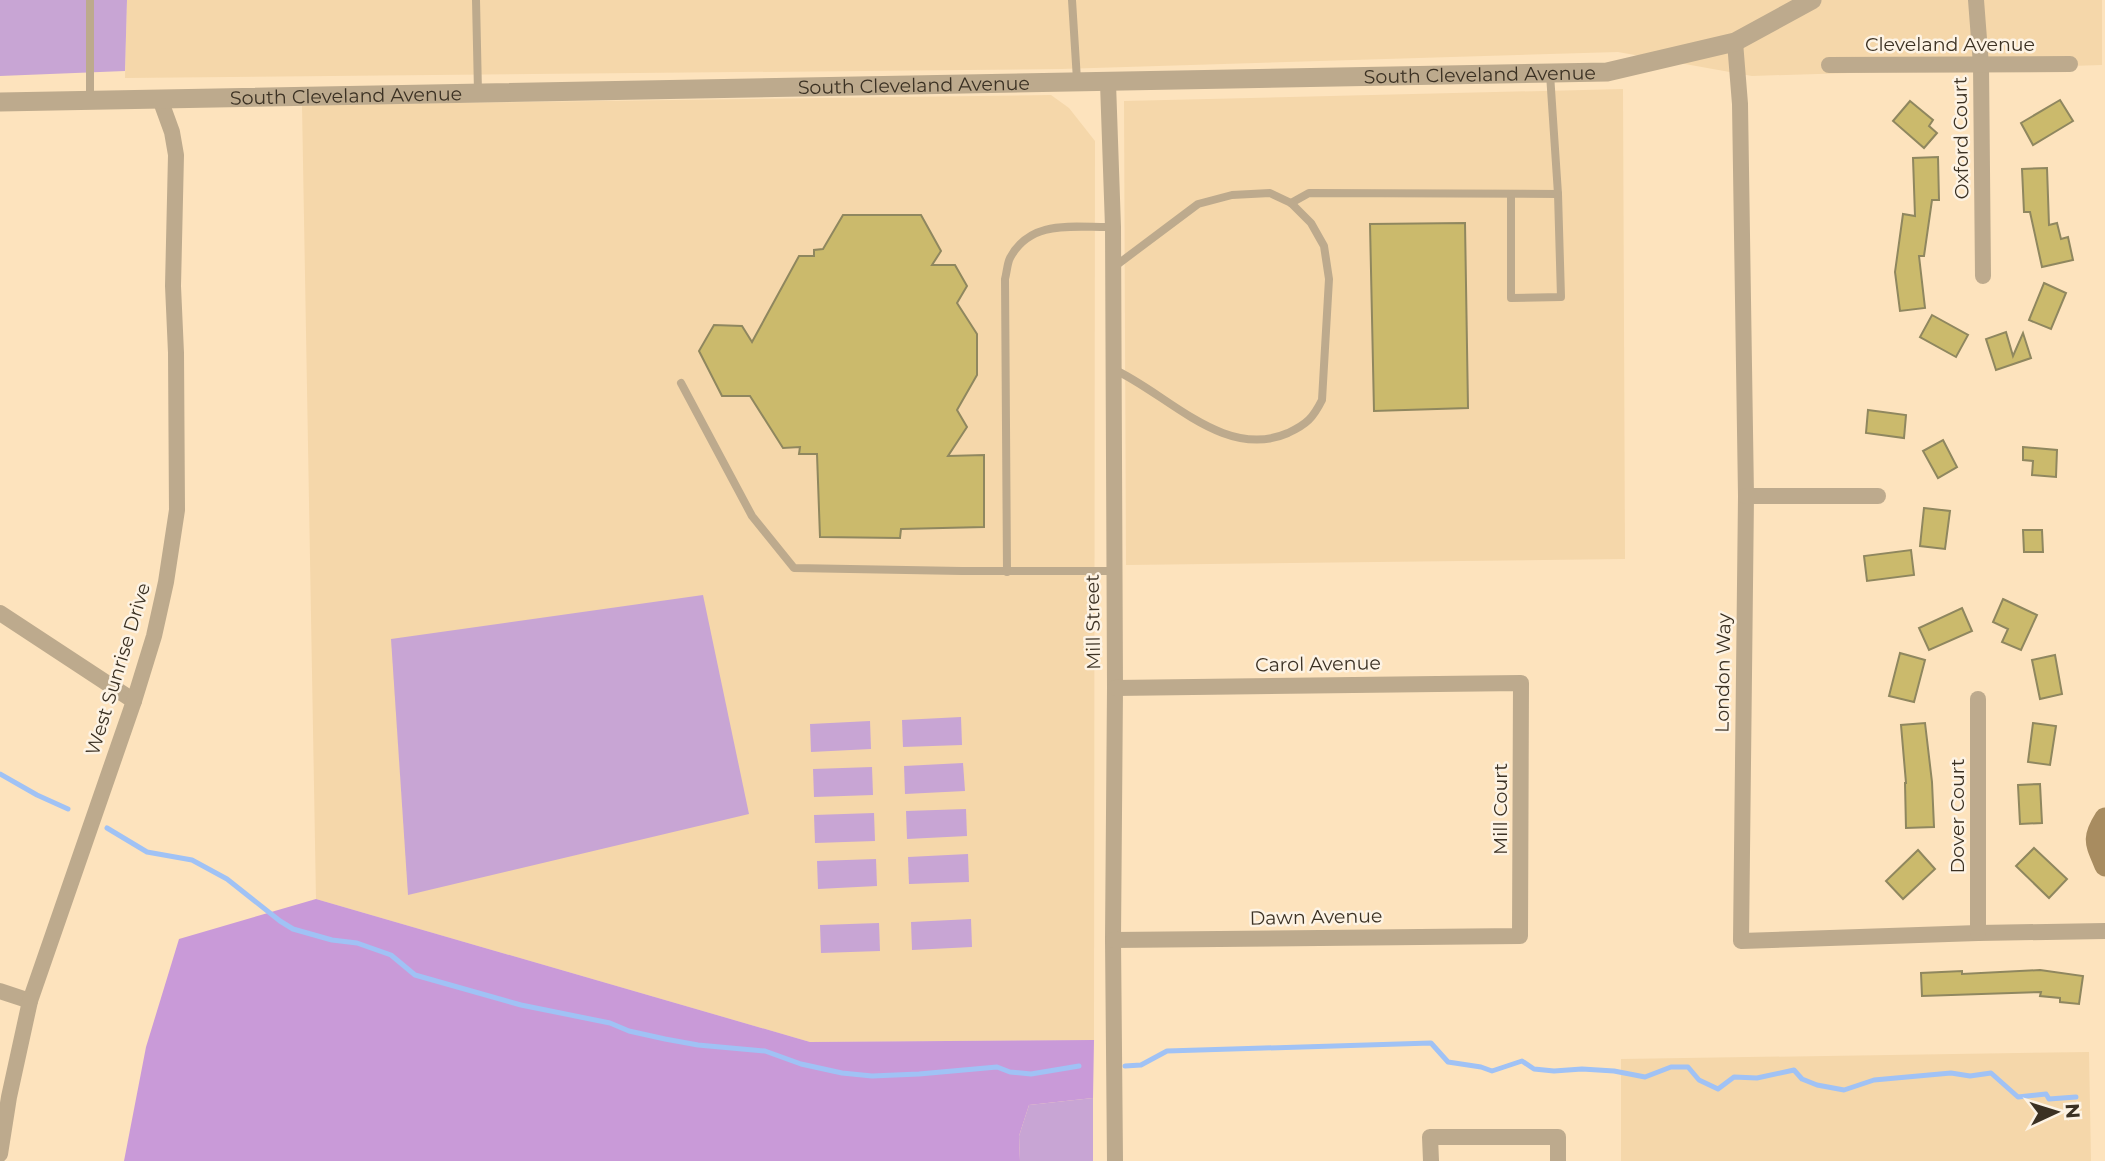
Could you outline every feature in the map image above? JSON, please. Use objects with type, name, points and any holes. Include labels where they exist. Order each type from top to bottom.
[{"type":"main road","points":[[2104,863],[2095,844],[2096,835],[2105,819]]},
{"type":"street","name":"South Cleveland Avenue","points":[[0,102],[1607,72],[1735,42],[1812,0]]},
{"type":"street","name":"Oxford Court","points":[[1976,0],[1981,65],[1983,276]]},
{"type":"street","name":"London Way","points":[[1735,42],[1740,104],[1746,496],[1741,941],[2105,931]]},
{"type":"street","name":"Cleveland Avenue","points":[[1829,65],[2070,64]]},
{"type":"street","name":"Mill Street","points":[[1108,82],[1113,227],[1115,1161]]},
{"type":"street","name":"West Sunrise Drive","points":[[0,1154],[9,1097],[30,1001],[134,701],[154,635],[166,582],[177,510],[173,286],[177,167],[172,132],[160,99]]},
{"type":"street","points":[[1746,496],[1878,496]]},
{"type":"street","points":[[0,613],[134,701]]},
{"type":"street","name":"Carol Avenue","points":[[1115,688],[1521,683]]},
{"type":"street","name":"Mill Court","points":[[1520,936],[1521,683]]},
{"type":"street","name":"Dover Court","points":[[1978,699],[1978,933]]},
{"type":"street","name":"Dawn Avenue","points":[[1113,940],[1520,936]]},
{"type":"street","points":[[0,991],[30,1001]]},
{"type":"street","points":[[1430,1161],[1430,1137],[1558,1137],[1558,1161]]},
{"type":"lane","points":[[90,0],[90,100]]},
{"type":"lane","points":[[476,0],[478,93]]},
{"type":"lane","points":[[1072,0],[1077,83]]},
{"type":"lane","points":[[1511,195],[1511,298],[1561,297],[1550,74]]},
{"type":"lane","points":[[1113,268],[1198,204],[1232,195],[1270,193],[1291,203],[1311,223],[1324,246],[1329,279],[1322,400],[1313,418],[1299,428],[1264,440],[1222,434],[1188,415],[1135,378],[1113,369]]},
{"type":"lane","points":[[1291,203],[1309,193],[1558,194]]},
{"type":"lane","points":[[1007,572],[1005,279],[1009,259],[1026,237],[1044,228],[1113,227]]},
{"type":"lane","points":[[681,383],[752,516],[794,568],[1113,571]]},
{"type":"shaded area","points":[[0,0],[127,0],[125,71],[0,76]]},
{"type":"shaded area","points":[[127,0],[2102,0],[2102,65],[1752,76],[1618,52],[1061,69],[125,78]]},
{"type":"shaded area","points":[[1623,89],[1625,559],[1126,565],[1124,101]]},
{"type":"shaded area","points":[[1051,95],[1069,108],[1095,141],[1094,1040],[810,1042],[316,899],[302,105]]},
{"type":"shaded area","points":[[703,595],[749,814],[408,895],[391,639]]},
{"type":"shaded area","points":[[961,717],[962,745],[903,747],[902,720]]},
{"type":"shaded area","points":[[870,721],[871,749],[811,752],[810,724]]},
{"type":"shaded area","points":[[963,763],[965,791],[905,794],[904,766]]},
{"type":"shaded area","points":[[872,767],[873,795],[814,797],[813,769]]},
{"type":"shaded area","points":[[966,809],[967,836],[907,839],[906,811]]},
{"type":"shaded area","points":[[874,813],[875,841],[815,843],[814,815]]},
{"type":"shaded area","points":[[968,854],[969,882],[909,884],[908,857]]},
{"type":"shaded area","points":[[876,859],[877,886],[818,889],[817,861]]},
{"type":"shaded area","points":[[316,899],[810,1042],[1094,1040],[1093,1098],[1029,1105],[1019,1136],[1020,1161],[124,1161],[146,1047],[179,939]]},
{"type":"shaded area","points":[[971,919],[972,947],[912,950],[911,922]]},
{"type":"shaded area","points":[[879,923],[880,951],[821,953],[820,925]]},
{"type":"shaded area","points":[[2089,1052],[2091,1161],[1621,1161],[1621,1059]]},
{"type":"shaded area","points":[[1093,1098],[1093,1161],[1020,1161],[1019,1136],[1029,1105]]},
{"type":"building","points":[[2060,100],[2073,121],[2033,145],[2021,123]]},
{"type":"building","points":[[1910,101],[1933,120],[1929,126],[1937,133],[1924,148],[1893,121]]},
{"type":"building","points":[[1938,157],[1939,200],[1932,200],[1924,256],[1919,256],[1925,308],[1900,311],[1895,272],[1903,214],[1915,216],[1913,158]]},
{"type":"building","points":[[2047,168],[2049,225],[2057,223],[2061,239],[2068,237],[2073,260],[2042,267],[2030,212],[2024,212],[2022,169]]},
{"type":"building","points":[[843,215],[921,215],[941,251],[932,265],[955,265],[967,286],[957,303],[977,334],[977,375],[957,410],[967,427],[948,456],[984,455],[984,527],[901,529],[900,538],[820,537],[817,454],[799,454],[800,447],[783,448],[750,396],[722,396],[699,351],[714,325],[742,326],[752,342],[799,256],[814,256],[814,250],[823,249]]},
{"type":"building","points":[[1465,223],[1468,408],[1374,411],[1370,224]]},
{"type":"building","points":[[2044,283],[2066,293],[2051,329],[2029,320]]},
{"type":"building","points":[[1932,315],[1968,335],[1956,357],[1920,337]]},
{"type":"building","points":[[2006,332],[2013,356],[2023,333],[2031,358],[1996,370],[1986,339]]},
{"type":"building","points":[[1868,410],[1906,415],[1904,438],[1866,433]]},
{"type":"building","points":[[1943,440],[1957,467],[1938,478],[1923,451]]},
{"type":"building","points":[[2023,447],[2057,450],[2056,477],[2032,475],[2033,461],[2023,460]]},
{"type":"building","points":[[1924,508],[1950,511],[1945,549],[1920,546]]},
{"type":"building","points":[[2023,530],[2042,530],[2043,552],[2024,552]]},
{"type":"building","points":[[1911,550],[1914,575],[1867,581],[1864,556]]},
{"type":"building","points":[[2003,599],[2037,615],[2021,650],[2002,642],[2008,629],[1993,622]]},
{"type":"building","points":[[1962,608],[1972,631],[1929,650],[1919,628]]},
{"type":"building","points":[[1900,653],[1925,660],[1914,702],[1889,696]]},
{"type":"building","points":[[2055,655],[2062,694],[2040,699],[2032,660]]},
{"type":"building","points":[[1925,723],[1934,827],[1906,828],[1906,783],[1901,725]]},
{"type":"building","points":[[2033,723],[2056,726],[2050,765],[2028,762]]},
{"type":"building","points":[[2040,784],[2042,823],[2020,824],[2018,785]]},
{"type":"building","points":[[2034,848],[2067,879],[2049,898],[2016,866]]},
{"type":"building","points":[[1918,850],[1935,869],[1903,899],[1886,881]]},
{"type":"building","points":[[2040,970],[2083,976],[2079,1004],[2040,996],[2041,992],[1922,996],[1921,973]]},
{"type":"waterway","points":[[0,774],[68,809]]},
{"type":"waterway","points":[[107,828],[147,852],[192,860],[227,879],[293,929],[332,940],[357,943],[391,955],[415,975],[521,1005],[610,1023],[629,1031],[665,1039],[765,1051],[801,1064],[842,1073],[872,1076],[997,1067],[1010,1072],[1031,1074],[1079,1066]]},
{"type":"waterway","points":[[1125,1066],[1141,1065],[1167,1051],[1431,1043],[1448,1062],[1492,1071],[1522,1061],[1534,1069],[1614,1071],[1645,1077],[1671,1067],[1688,1067],[1699,1080],[1718,1089],[1734,1077],[1757,1078],[1794,1070],[1802,1079],[1844,1090],[1874,1080],[1951,1073],[1970,1076],[1991,1073],[2018,1097],[2046,1094],[2049,1099],[2076,1097]]}]
